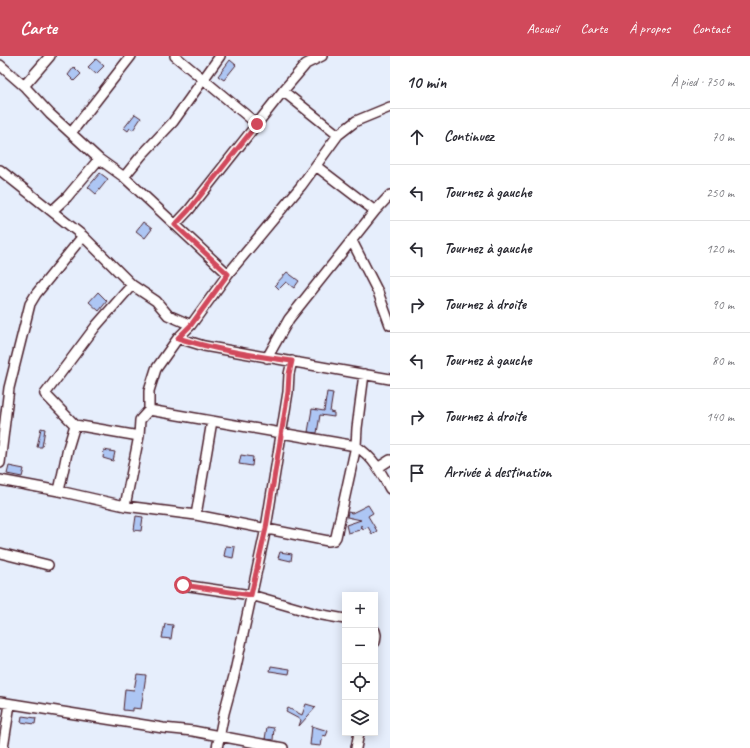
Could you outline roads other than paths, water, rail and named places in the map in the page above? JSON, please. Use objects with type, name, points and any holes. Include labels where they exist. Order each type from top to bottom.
[{"type":"street","points":[[24,86],[50,56]]},
{"type":"street","points":[[71,133],[131,56]]},
{"type":"street","points":[[175,56],[257,124]]},
{"type":"street","points":[[124,177],[141,156],[173,122],[220,56]]},
{"type":"street","points":[[175,225],[189,210],[306,64],[322,56]]},
{"type":"street","points":[[0,65],[24,86],[50,114],[99,159],[124,177],[228,274]]},
{"type":"street","points":[[283,91],[338,135]]},
{"type":"street","points":[[125,506],[139,436],[140,420],[149,410],[149,392],[156,369],[178,338],[191,325],[228,274],[302,186],[338,135],[356,121],[390,107]]},
{"type":"street","points":[[52,211],[67,197],[99,159]]},
{"type":"street","points":[[316,166],[375,211]]},
{"type":"street","points":[[0,170],[83,236],[132,285],[156,301],[168,315],[191,325]]},
{"type":"street","points":[[267,358],[289,319],[375,211],[390,195]]},
{"type":"street","points":[[0,463],[9,388],[30,304],[36,294],[83,236]]},
{"type":"street","points":[[352,241],[378,292],[390,325]]},
{"type":"street","points":[[132,285],[96,326],[44,394],[75,424],[139,436]]},
{"type":"street","points":[[178,338],[204,346],[390,379]]},
{"type":"street","points":[[216,748],[234,676],[266,528],[292,361]]},
{"type":"street","points":[[0,480],[59,491],[125,506],[196,515],[328,541],[334,540],[336,537],[356,446],[364,374]]},
{"type":"street","points":[[149,410],[356,446],[368,454],[379,467],[390,489]]},
{"type":"street","points":[[196,515],[212,420]]},
{"type":"street","points":[[59,491],[68,448],[75,424]]},
{"type":"street","points":[[379,467],[390,460]]},
{"type":"street","points":[[0,553],[48,566]]},
{"type":"street","points":[[183,585],[251,595],[316,614],[342,618]]},
{"type":"street","points":[[0,702],[163,728],[193,731],[283,748]]},
{"type":"street","points":[[3,748],[10,704]]},
{"type":"street","points":[[356,748],[358,736]]}]
